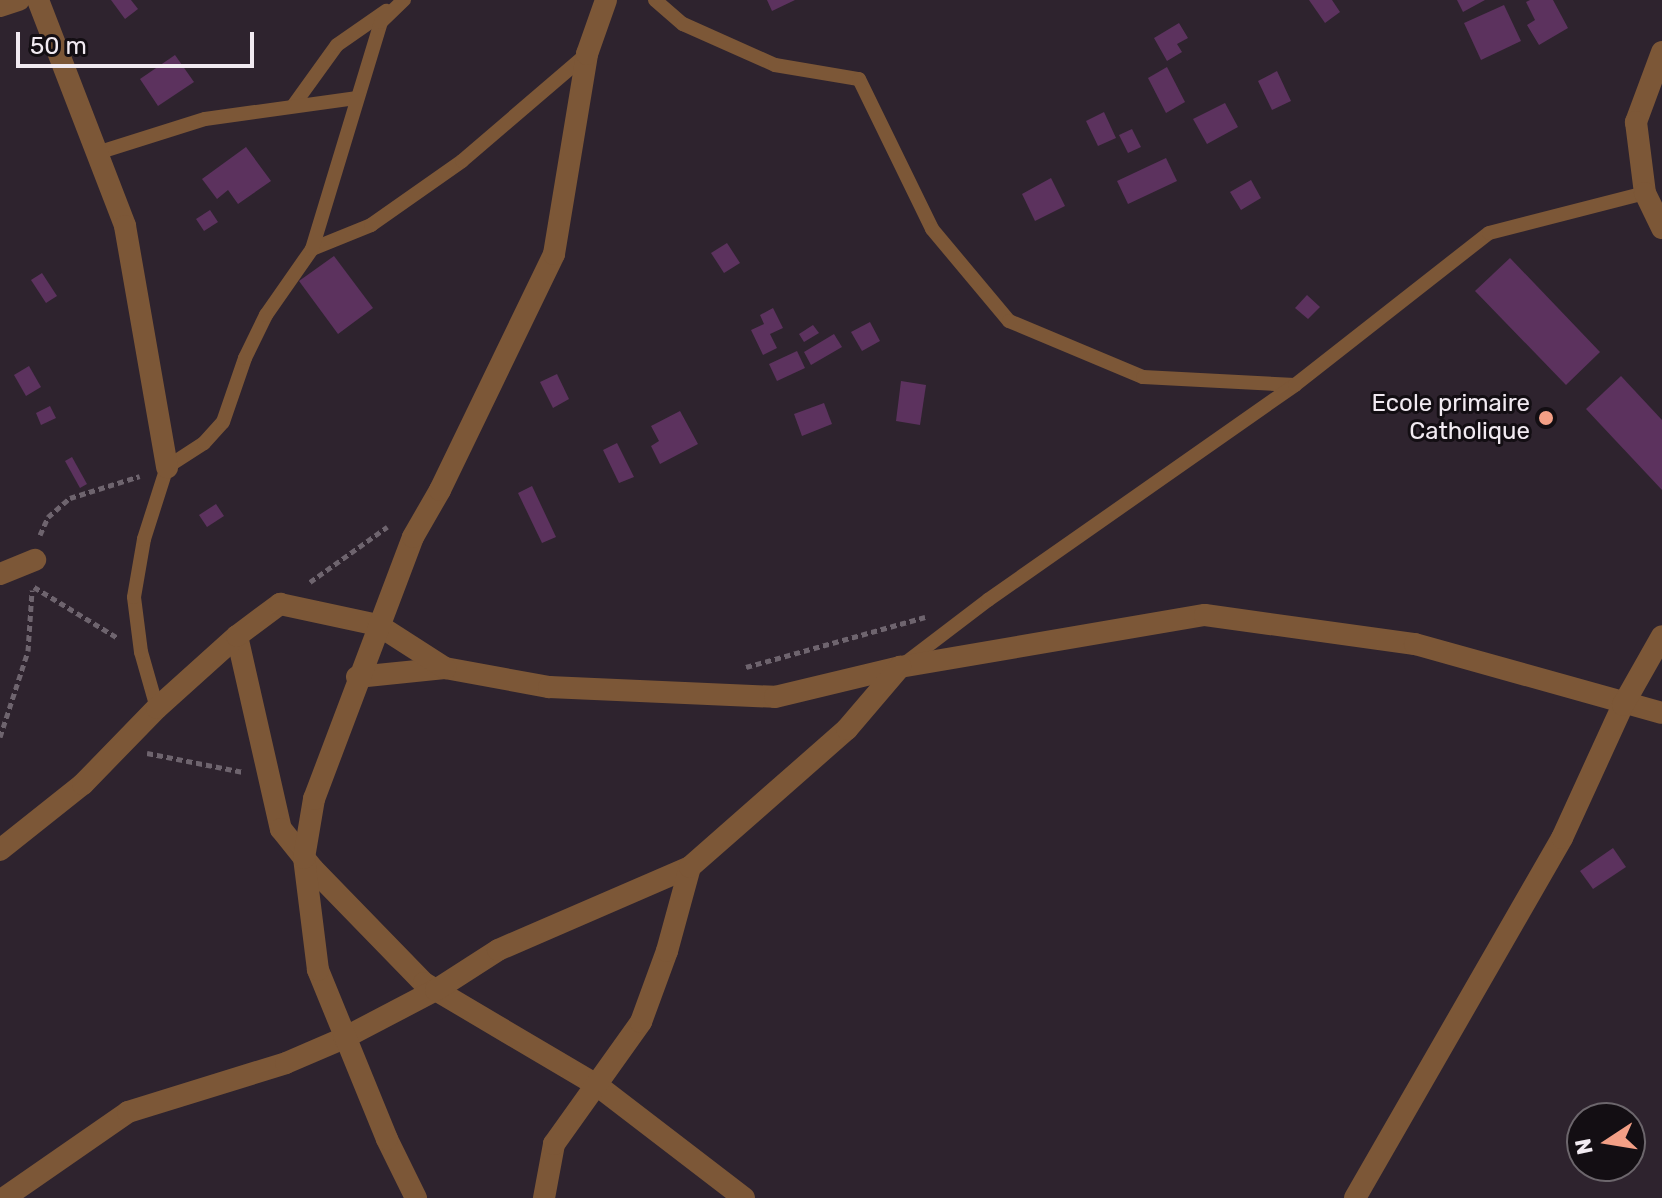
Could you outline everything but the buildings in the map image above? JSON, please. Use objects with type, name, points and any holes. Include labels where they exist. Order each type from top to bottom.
[{"type":"street","points":[[0,6],[19,0]]},
{"type":"street","points":[[38,0],[125,226],[167,467]]},
{"type":"street","points":[[416,1198],[387,1139],[318,970],[304,858],[314,799],[357,677],[413,537],[440,490],[554,254],[587,54],[606,0]]},
{"type":"street","points":[[1662,52],[1636,122],[1645,193],[1662,228]]},
{"type":"street","points":[[0,574],[35,560]]},
{"type":"street","points":[[0,850],[83,784],[157,708],[237,636],[280,604],[378,625],[445,668]]},
{"type":"street","points":[[357,677],[445,668],[549,687],[775,697],[900,667],[1205,615],[1415,644],[1623,705],[1662,713]]},
{"type":"street","points":[[237,636],[281,829],[304,858],[424,983],[598,1086],[744,1198]]},
{"type":"street","points":[[1355,1198],[1562,838],[1623,705],[1662,636]]},
{"type":"street","points":[[4,1198],[128,1112],[286,1063],[344,1038],[436,990],[498,950],[690,867],[847,729],[900,667]]},
{"type":"street","points":[[544,1198],[554,1144],[641,1022],[667,951],[690,867]]},
{"type":"lane","points":[[293,106],[337,45],[403,0]]},
{"type":"lane","points":[[157,708],[141,652],[134,597],[144,539],[167,467],[204,443],[223,422],[245,358],[266,315],[312,249],[381,22],[403,0]]},
{"type":"lane","points":[[655,0],[683,24],[775,65],[859,79],[932,229],[1009,321],[1143,377],[1295,385]]},
{"type":"lane","points":[[312,249],[371,225],[462,161],[587,54]]},
{"type":"lane","points":[[97,153],[205,119],[356,98]]},
{"type":"lane","points":[[900,667],[988,600],[1295,385],[1489,233],[1645,193]]},
{"type":"path","points":[[0,737],[28,651],[36,543],[48,517],[70,498],[167,467]]},
{"type":"path","points":[[280,604],[391,525]]},
{"type":"path","points":[[32,586],[141,652]]},
{"type":"path","points":[[737,670],[929,616]]},
{"type":"path","points":[[120,747],[234,768],[272,787]]},
{"type":"place","name":"Ecole primaire Catholique","points":[[1546,418]]}]
